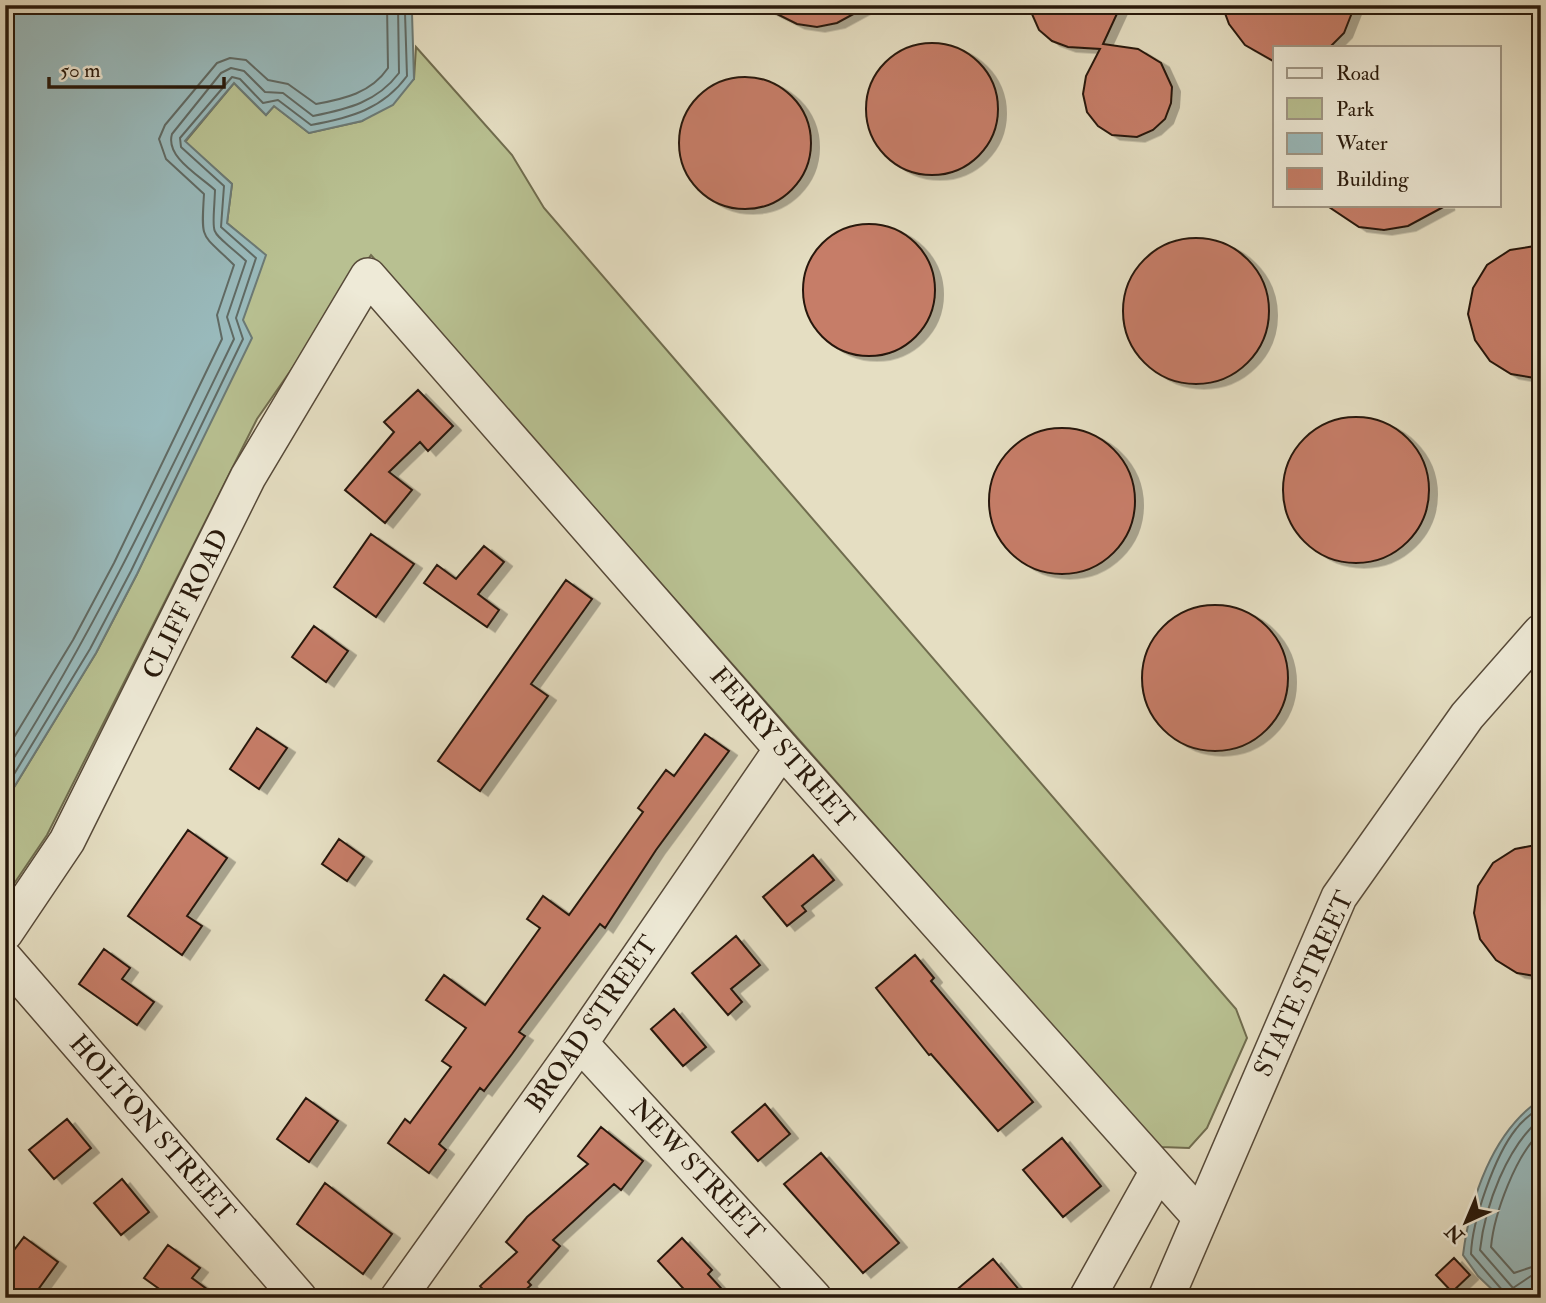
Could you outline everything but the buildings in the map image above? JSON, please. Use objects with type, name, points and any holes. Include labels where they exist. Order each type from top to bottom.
[{"type":"street","name":"FERRY STREET","points":[[368,276],[782,749],[1200,1217]]},
{"type":"street","name":"CLIFF ROAD","points":[[5,933],[66,844],[248,477],[368,276]]},
{"type":"street","name":"STATE STREET","points":[[1166,1298],[1339,897],[1467,716],[1541,632]]},
{"type":"street","name":"BROAD STREET","points":[[398,1298],[580,1043],[782,749]]},
{"type":"street","name":"HOLTON STREET","points":[[5,959],[299,1298]]},
{"type":"street","name":"NEW STREET","points":[[580,1043],[814,1298]]},
{"type":"street","points":[[1087,1298],[1158,1171]]},
{"type":"green space","points":[[416,47],[512,155],[544,208],[1236,1009],[1247,1038],[1207,1128],[1189,1148],[1161,1147],[1149,1136],[371,255],[257,419],[47,835],[5,897],[5,802],[96,653],[137,574],[181,480],[265,255],[227,223],[232,184],[185,142],[234,83],[266,115],[274,106],[309,133],[362,121],[414,79]]},
{"type":"water","points":[[5,5],[417,5],[412,13],[414,79],[393,105],[362,121],[309,133],[274,106],[266,115],[234,83],[185,141],[232,184],[227,223],[266,255],[243,320],[252,338],[96,653],[5,802]]},
{"type":"water","points":[[1541,1099],[1541,1289],[1521,1298],[1501,1298],[1478,1276],[1463,1255],[1466,1234],[1478,1190],[1497,1148],[1509,1129]]}]
